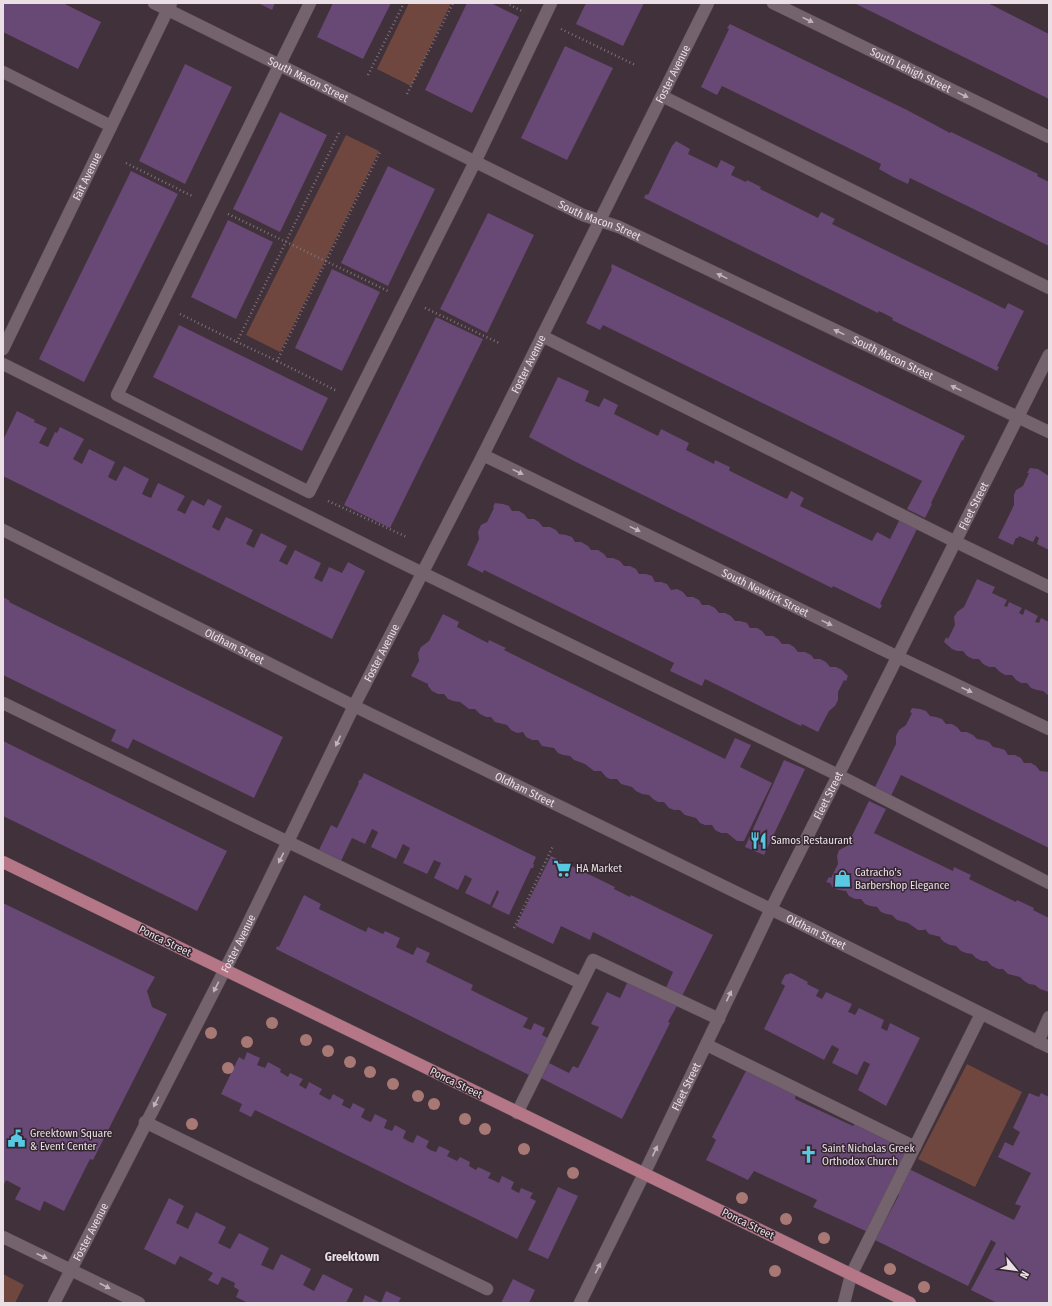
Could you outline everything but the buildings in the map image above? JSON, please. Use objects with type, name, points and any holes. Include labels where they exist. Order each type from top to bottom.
[{"type":"main road","name":"Ponca Street","points":[[3,862],[910,1303]]},
{"type":"street","name":"South Macon Street","points":[[154,3],[169,6],[280,65],[583,215],[625,229],[1049,432]]},
{"type":"street","points":[[310,3],[117,395],[309,492],[475,162],[551,3]]},
{"type":"street","name":"Foster Avenue","points":[[54,1303],[145,1122],[225,970],[354,706],[483,455],[708,3]]},
{"type":"street","name":"South Lehigh Street","points":[[773,3],[1049,137]]},
{"type":"street","name":"Fait Avenue","points":[[3,349],[169,6]]},
{"type":"street","points":[[3,72],[111,126]]},
{"type":"street","points":[[662,96],[1049,288]]},
{"type":"street","points":[[542,336],[1049,587]]},
{"type":"street","name":"Fleet Street","points":[[580,1303],[644,1174],[771,909],[1049,355]]},
{"type":"street","points":[[3,364],[422,573],[838,776],[1049,883]]},
{"type":"street","name":"South Newkirk Street","points":[[483,455],[1049,729]]},
{"type":"street","name":"Oldham Street","points":[[3,530],[354,706],[771,909],[1049,1048]]},
{"type":"street","points":[[3,703],[581,983]]},
{"type":"street","points":[[517,1113],[593,960],[719,1019]]},
{"type":"street","points":[[844,1303],[851,1275],[981,1014]]},
{"type":"street","points":[[1038,1042],[1049,1017]]},
{"type":"street","points":[[706,1045],[915,1147]]},
{"type":"street","points":[[145,1122],[487,1289]]},
{"type":"street","points":[[3,1237],[139,1303]]},
{"type":"path","points":[[368,75],[404,3]]},
{"type":"path","points":[[408,94],[452,3]]},
{"type":"path","points":[[543,21],[635,65]]},
{"type":"path","points":[[237,342],[339,133]]},
{"type":"path","points":[[277,361],[380,152]]},
{"type":"path","points":[[126,163],[326,262],[499,343]]},
{"type":"path","points":[[160,305],[355,400]]},
{"type":"path","points":[[309,492],[407,537]]},
{"type":"path","points":[[505,946],[553,846]]},
{"type":"shaded area","points":[[409,3],[451,3],[411,86],[377,69]]},
{"type":"shaded area","points":[[346,135],[379,151],[280,352],[246,335]]},
{"type":"shaded area","points":[[967,1064],[1022,1092],[975,1187],[918,1159]]},
{"type":"shaded area","points":[[3,1274],[24,1285],[15,1303],[3,1303]]},
{"type":"place","name":"Samos Restaurant","points":[[758,840]]},
{"type":"place","name":"HA Market","points":[[563,868]]},
{"type":"place","name":"Catracho's Barbershop Elegance","points":[[842,878]]},
{"type":"place","name":"Greektown Square & Event Center","points":[[17,1139]]},
{"type":"place","name":"Saint Nicholas Greek Orthodox Church","points":[[809,1154]]},
{"type":"district","name":"Greektown","points":[[352,1257]]}]
